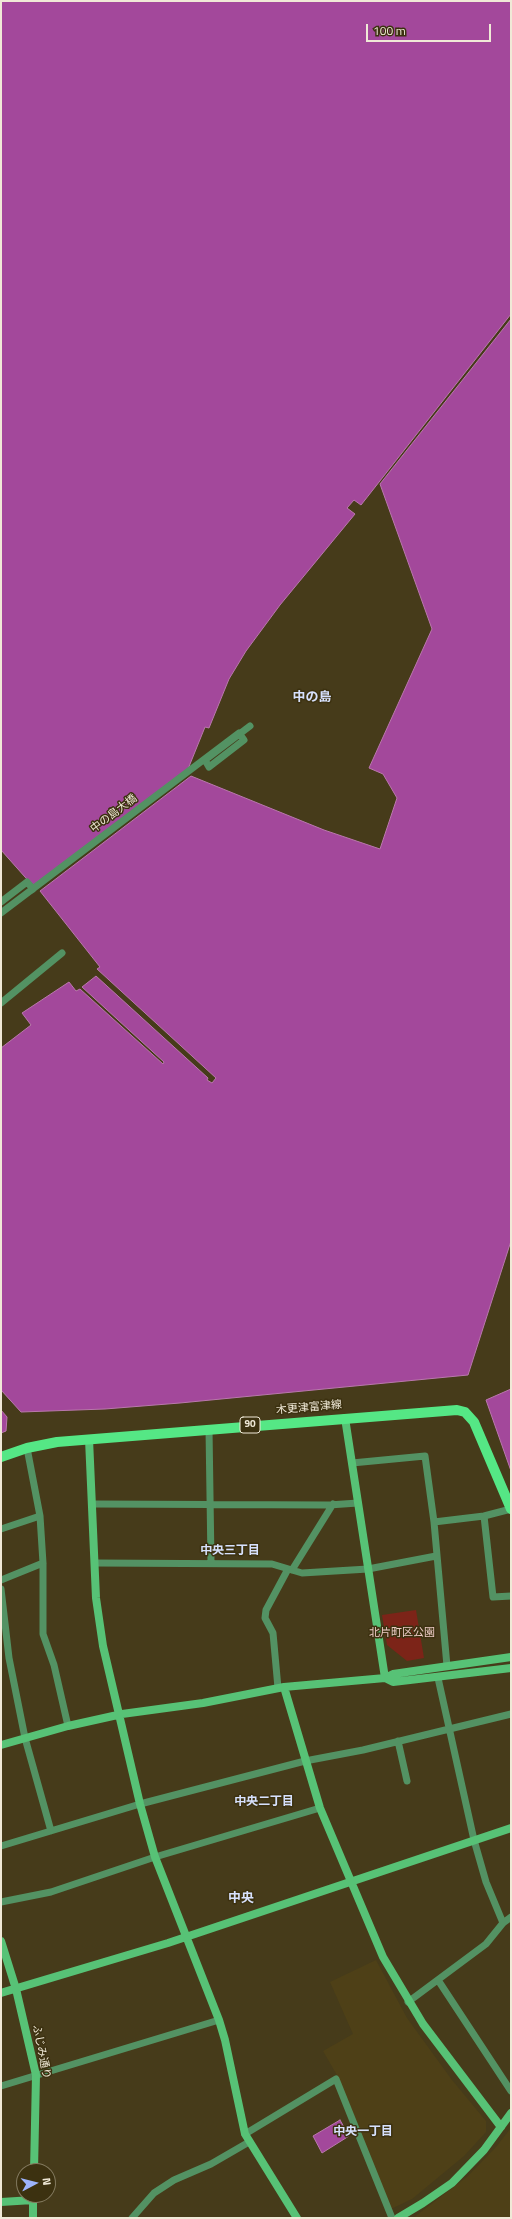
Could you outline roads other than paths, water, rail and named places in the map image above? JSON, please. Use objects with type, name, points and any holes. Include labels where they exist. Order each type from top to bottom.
[{"type":"main road","name":"木更津富津線","points":[[1,1457],[27,1448],[57,1442],[209,1428],[458,1410],[466,1412],[474,1422],[510,1506]]},
{"type":"street","name":"中の島大橋","points":[[1,913],[239,733],[242,737],[244,740],[210,767],[204,760],[233,739],[239,734],[244,730],[250,726]]},
{"type":"street","points":[[1,902],[27,882],[33,889],[1,913]]},
{"type":"street","points":[[1,1003],[62,953]]},
{"type":"street","points":[[345,1418],[385,1678]]},
{"type":"street","points":[[209,1428],[211,1562]]},
{"type":"street","points":[[89,1439],[96,1563],[96,1598],[102,1646],[140,1804],[155,1857],[219,2020],[225,2040],[247,2138],[297,2218]]},
{"type":"street","points":[[27,1448],[40,1516],[44,1563],[43,1634],[54,1665],[68,1726]]},
{"type":"street","points":[[352,1463],[425,1456],[434,1522],[447,1666]]},
{"type":"street","points":[[93,1504],[358,1503]]},
{"type":"street","points":[[333,1504],[266,1610],[265,1618],[273,1633],[281,1688],[320,1808],[384,1957],[408,2002],[451,2064],[501,2127]]},
{"type":"street","points":[[434,1522],[484,1516],[510,1506]]},
{"type":"street","points":[[1,1529],[40,1516]]},
{"type":"street","points":[[484,1516],[493,1597],[511,1596]]},
{"type":"street","points":[[96,1563],[211,1562],[272,1564],[302,1573],[368,1569],[436,1556]]},
{"type":"street","points":[[1,1580],[44,1563]]},
{"type":"street","points":[[1,1589],[9,1658],[25,1738],[51,1831]]},
{"type":"street","points":[[1,1745],[68,1726],[118,1715],[204,1703],[281,1688],[385,1678],[393,1674],[511,1657]]},
{"type":"street","points":[[385,1678],[394,1682],[438,1678],[511,1668]]},
{"type":"street","points":[[438,1678],[474,1840],[486,1882],[503,1923]]},
{"type":"street","points":[[1,1846],[140,1804],[305,1761],[511,1714]]},
{"type":"street","points":[[398,1741],[407,1781]]},
{"type":"street","points":[[1,1902],[51,1892],[155,1857],[320,1808]]},
{"type":"street","points":[[1,1993],[186,1936],[511,1828]]},
{"type":"street","points":[[408,2002],[486,1944],[503,1923],[511,1917]]},
{"type":"street","name":"ふじみ通り","points":[[1,1941],[16,1989],[36,2075],[34,2163]]},
{"type":"street","points":[[438,1980],[511,2091]]},
{"type":"street","points":[[1,2086],[219,2020]]},
{"type":"street","points":[[132,2218],[154,2193],[161,2188],[174,2180],[211,2164],[247,2138],[336,2079],[392,2218]]},
{"type":"street","points":[[398,2218],[452,2183],[484,2150],[511,2113]]},
{"type":"street","points":[[1,2202],[16,2200]]},
{"type":"street","points":[[33,2203],[33,2218]]},
{"type":"district","name":"中の島","points":[[312,698]]},
{"type":"district","name":"中央三丁目","points":[[230,1551]]},
{"type":"district","name":"中央二丁目","points":[[264,1802]]},
{"type":"district","name":"中央","points":[[241,1899]]},
{"type":"district","name":"中央一丁目","points":[[363,2132]]},
{"type":"park label","name":"北片町区公園","points":[[402,1633]]}]
